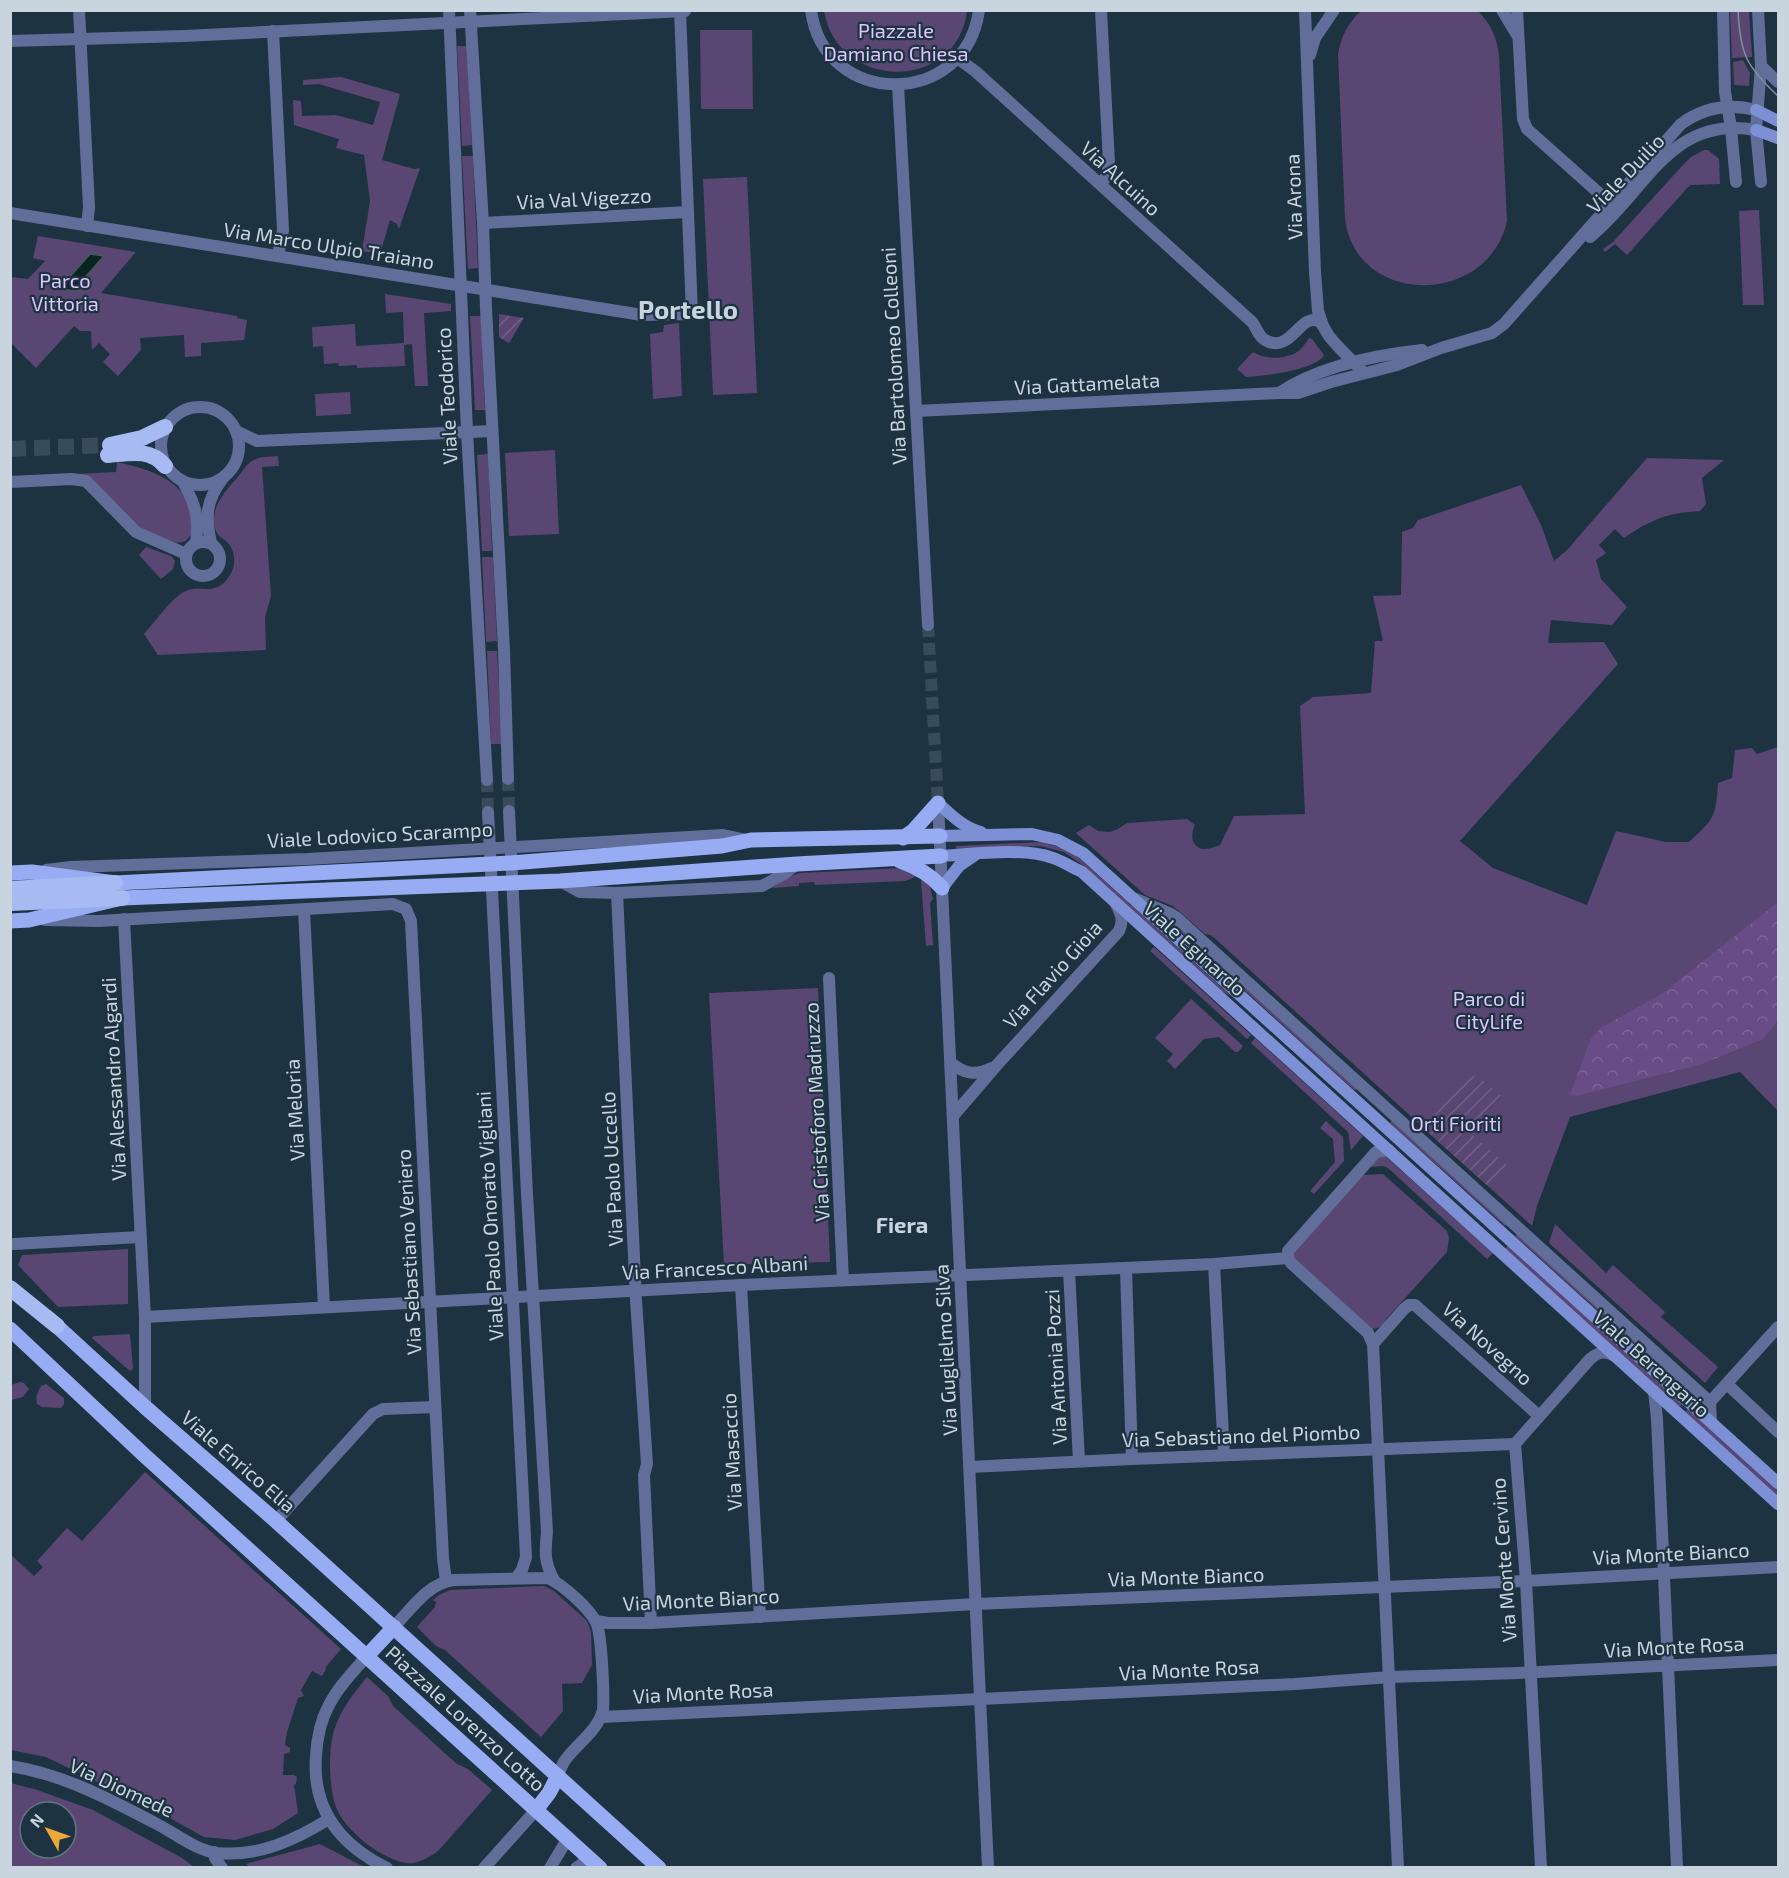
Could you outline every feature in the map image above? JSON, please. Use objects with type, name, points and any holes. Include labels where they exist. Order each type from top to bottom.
[{"type":"highway","points":[[165,427],[109,450],[150,454],[158,457],[165,466]]},
{"type":"highway","name":"Viale Lodovico Scarampo","points":[[10,889],[119,891]]},
{"type":"highway","name":"Viale Lodovico Scarampo","points":[[10,903],[119,891]]},
{"type":"highway","points":[[10,1288],[57,1326]]},
{"type":"main road","points":[[1756,110],[1779,121]]},
{"type":"main road","points":[[1756,130],[1779,138]]},
{"type":"main road","points":[[903,838],[913,831],[938,803],[951,816],[968,827],[994,834]]},
{"type":"main road","name":"Viale Eginardo","points":[[940,836],[1032,834],[1064,843],[1083,853],[1469,1202]]},
{"type":"main road","name":"Viale Lodovico Scarampo","points":[[119,891],[491,857],[722,846],[751,840],[940,836]]},
{"type":"main road","points":[[894,859],[918,868],[942,888],[959,866],[978,854]]},
{"type":"main road","name":"Viale Eginardo","points":[[941,856],[1029,854],[1052,858],[1082,873],[1389,1150]]},
{"type":"main road","name":"Viale Lodovico Scarampo","points":[[119,891],[492,884],[941,856]]},
{"type":"main road","points":[[32,872],[119,891]]},
{"type":"main road","name":"Viale Lodovico Scarampo","points":[[10,873],[32,872]]},
{"type":"main road","points":[[10,921],[29,920],[119,891]]},
{"type":"main road","points":[[1212,990],[1250,1014],[1342,1098],[1348,1101],[1355,1099],[1365,1088]]},
{"type":"main road","points":[[1389,1150],[1404,1154],[1449,1194],[1469,1202]]},
{"type":"main road","name":"Viale Berengario","points":[[1389,1150],[1779,1504]]},
{"type":"main road","name":"Viale Berengario","points":[[1469,1202],[1779,1483]]},
{"type":"main road","name":"Viale Enrico Elia","points":[[10,1280],[145,1407],[394,1628]]},
{"type":"main road","points":[[10,1329],[129,1441],[367,1656],[394,1628]]},
{"type":"main road","name":"Piazzale Lorenzo Lotto","points":[[394,1628],[558,1776]]},
{"type":"main road","name":"Piazzale Lorenzo Lotto","points":[[367,1656],[536,1810]]},
{"type":"main road","points":[[596,1864],[536,1810],[558,1776],[659,1868]]},
{"type":"street","points":[[80,10],[89,207],[87,226]]},
{"type":"street","points":[[10,41],[107,40],[273,31],[449,16],[686,10]]},
{"type":"street","points":[[811,10],[822,44],[841,66],[867,80],[887,85],[908,84],[929,78],[945,69],[957,58],[972,36],[979,10]]},
{"type":"street","points":[[1100,184],[1107,176],[1109,163],[1101,10]]},
{"type":"street","name":"Via Arona","points":[[1305,10],[1315,272],[1318,311],[1323,326]]},
{"type":"street","name":"Via Arona","points":[[1307,64],[1315,38],[1334,10]]},
{"type":"street","points":[[1502,10],[1518,37]]},
{"type":"street","points":[[1517,10],[1523,119],[1527,129],[1610,203]]},
{"type":"street","points":[[1723,10],[1726,106],[1737,182]]},
{"type":"street","points":[[1758,10],[1761,66],[1756,130],[1761,182]]},
{"type":"street","points":[[680,11],[688,212]]},
{"type":"street","name":"Viale Teodorico","points":[[449,16],[467,432],[487,780]]},
{"type":"street","points":[[470,16],[483,223],[508,779]]},
{"type":"street","points":[[273,31],[283,230],[278,256]]},
{"type":"street","name":"Via Alcuino","points":[[957,58],[975,71],[1248,318],[1265,340],[1279,343],[1286,340],[1309,321],[1317,321],[1323,326]]},
{"type":"street","points":[[1761,66],[1779,82]]},
{"type":"street","name":"Via Bartolomeo Colleoni","points":[[898,85],[928,625]]},
{"type":"street","points":[[1726,106],[1743,106],[1756,110]]},
{"type":"street","name":"Viale Duilio","points":[[1279,393],[1298,393],[1397,365],[1492,333],[1504,324],[1681,124],[1704,111],[1726,106]]},
{"type":"street","name":"Viale Duilio","points":[[1565,256],[1602,225],[1676,148],[1698,134],[1714,129],[1756,130]]},
{"type":"street","name":"Via Val Vigezzo","points":[[483,223],[688,212]]},
{"type":"street","name":"Via Marco Ulpio Traiano","points":[[10,213],[642,315],[692,314],[688,212]]},
{"type":"street","points":[[1323,326],[1330,338],[1364,373]]},
{"type":"street","name":"Viale Duilio","points":[[1279,393],[1292,384],[1355,363],[1393,353],[1442,348]]},
{"type":"street","name":"Via Gattamelata","points":[[916,411],[1279,393]]},
{"type":"street","points":[[202,407],[220,412],[230,420],[236,431],[239,443],[238,455],[230,472],[214,483],[204,486],[183,482],[173,476],[161,457],[160,447],[165,427],[183,410],[202,407]]},
{"type":"street","points":[[236,431],[257,441],[492,432]]},
{"type":"street","points":[[238,455],[257,441]]},
{"type":"street","points":[[211,543],[196,543],[188,550],[186,564],[193,573],[204,577],[209,575],[218,568],[220,562],[219,551],[211,543],[207,521],[208,508],[223,478]]},
{"type":"street","points":[[10,482],[72,479],[86,481],[136,532],[186,554]]},
{"type":"street","points":[[183,482],[197,511],[196,543]]},
{"type":"street","points":[[938,803],[941,856]]},
{"type":"street","points":[[509,811],[512,883]]},
{"type":"street","points":[[488,812],[491,857]]},
{"type":"street","name":"Via Guglielmo Silva","points":[[941,856],[988,1868]]},
{"type":"street","name":"Viale Lodovico Scarampo","points":[[32,872],[71,867],[491,857]]},
{"type":"street","name":"Viale Paolo Onorato Vigliani","points":[[491,857],[526,1557],[522,1570],[516,1578]]},
{"type":"street","name":"Viale Lodovico Scarampo","points":[[560,881],[580,892],[617,893],[762,886],[797,864]]},
{"type":"street","name":"Viale Paolo Onorato Vigliani","points":[[512,883],[547,1532],[545,1556],[547,1568],[554,1580]]},
{"type":"street","points":[[29,920],[124,919],[393,904],[406,901],[420,887]]},
{"type":"street","name":"Via Paolo Uccello","points":[[617,893],[636,1291],[647,1464],[644,1475],[651,1623]]},
{"type":"street","name":"Viale Eginardo","points":[[1133,898],[1177,918],[1393,1114]]},
{"type":"street","name":"Via Flavio Gioia","points":[[953,1116],[1119,931],[1122,916],[1116,903]]},
{"type":"street","name":"Via Sebastiano Veniero","points":[[393,904],[406,909],[411,921],[446,1581]]},
{"type":"street","name":"Via Meloria","points":[[304,910],[324,1307]]},
{"type":"street","name":"Via Alessandro Algardi","points":[[124,919],[145,1317],[145,1407]]},
{"type":"street","name":"Via Cristoforo Madruzzo","points":[[829,978],[843,1280]]},
{"type":"street","points":[[951,1063],[969,1074],[981,1073],[996,1066]]},
{"type":"street","name":"Viale Berengario","points":[[1393,1114],[1710,1402],[1712,1421]]},
{"type":"street","points":[[1389,1150],[1376,1152],[1288,1251],[1288,1258],[1368,1333],[1373,1344],[1398,1868]]},
{"type":"street","points":[[14,1244],[140,1237]]},
{"type":"street","name":"Via Francesco Albani","points":[[145,1317],[843,1280],[1125,1269],[1288,1258]]},
{"type":"street","points":[[1214,1264],[1224,1455]]},
{"type":"street","points":[[1125,1269],[1132,1459]]},
{"type":"street","name":"Via Antonia Pozzi","points":[[1069,1271],[1079,1461]]},
{"type":"street","name":"Via Masaccio","points":[[741,1285],[760,1617]]},
{"type":"street","name":"Via Novegno","points":[[1373,1344],[1409,1305],[1415,1305],[1538,1415]]},
{"type":"street","points":[[1710,1402],[1779,1327]]},
{"type":"street","points":[[1515,1444],[1538,1415],[1593,1356],[1609,1352],[1615,1356]]},
{"type":"street","name":"Viale Berengario","points":[[1727,1384],[1779,1432]]},
{"type":"street","points":[[1654,1391],[1677,1868]]},
{"type":"street","points":[[276,1521],[373,1414],[383,1409],[435,1407]]},
{"type":"street","name":"Via Sebastiano del Piombo","points":[[970,1467],[1515,1444]]},
{"type":"street","name":"Via Monte Cervino","points":[[1515,1444],[1526,1581],[1541,1868]]},
{"type":"street","name":"Via Monte Bianco","points":[[596,1621],[651,1623],[976,1604],[1526,1581],[1779,1567]]},
{"type":"street","points":[[446,1581],[542,1577],[554,1580],[596,1621],[600,1635],[603,1707],[601,1717]]},
{"type":"street","name":"Piazzale Lorenzo Lotto","points":[[394,1628],[428,1592],[446,1581]]},
{"type":"street","name":"Piazzale Lorenzo Lotto","points":[[367,1656],[333,1697],[320,1727],[316,1750],[316,1782],[321,1802],[329,1819],[341,1834],[356,1848],[387,1868]]},
{"type":"street","name":"Via Monte Rosa","points":[[601,1717],[1295,1684],[1390,1677],[1531,1673],[1779,1660]]},
{"type":"street","name":"Piazzale Lorenzo Lotto","points":[[558,1776],[564,1761],[601,1717]]},
{"type":"street","name":"Via Diomede","points":[[10,1766],[33,1770],[74,1783],[198,1847],[214,1852],[233,1854],[273,1848],[329,1819]]},
{"type":"street","name":"Piazzale Lorenzo Lotto","points":[[484,1868],[536,1810]]},
{"type":"street","points":[[550,1868],[568,1838]]},
{"type":"street","points":[[214,1852],[222,1868]]},
{"type":"street","points":[[576,1868],[585,1862],[596,1864]]},
{"type":"green space","name":"Piazzale Damiano Chiesa","points":[[824,10],[967,11],[959,38],[942,57],[921,68],[897,72],[873,68],[851,57],[834,38]]},
{"type":"green space","points":[[1361,11],[1478,11],[1490,26],[1497,43],[1507,221],[1495,249],[1475,269],[1450,281],[1423,285],[1396,281],[1372,268],[1354,247],[1345,218],[1338,54],[1346,30]]},
{"type":"green space","points":[[1730,11],[1749,11],[1752,57],[1732,58]]},
{"type":"green space","points":[[700,30],[752,30],[753,109],[701,109]]},
{"type":"green space","points":[[457,46],[467,46],[472,145],[462,146]]},
{"type":"green space","points":[[1743,60],[1750,73],[1749,86],[1734,85],[1733,62]]},
{"type":"green space","points":[[341,77],[400,94],[382,160],[414,169],[420,168],[399,229],[397,224],[390,220],[380,254],[362,251],[370,201],[364,155],[336,148],[339,139],[294,125],[293,100],[301,101],[302,116],[336,115],[373,125],[380,102],[319,84],[303,85],[303,80]]},
{"type":"green space","points":[[1708,150],[1719,159],[1720,184],[1690,185],[1627,255],[1615,244],[1605,252],[1603,249],[1613,242],[1682,166],[1691,157]]},
{"type":"green space","points":[[462,156],[473,156],[478,268],[468,269]]},
{"type":"green space","points":[[747,177],[757,393],[713,395],[703,179]]},
{"type":"green space","points":[[1759,210],[1764,305],[1743,305],[1739,211]]},
{"type":"green space","name":"Parco Vittoria","points":[[38,236],[136,252],[101,293],[237,316],[237,318],[247,320],[244,340],[201,343],[201,356],[185,357],[184,335],[140,338],[141,350],[118,376],[103,362],[110,354],[99,343],[92,350],[91,331],[80,331],[74,326],[36,368],[11,343],[11,277],[28,279],[45,261],[33,258]]},
{"type":"green space","points":[[385,294],[451,304],[451,311],[424,313],[428,386],[415,386],[412,344],[404,345],[405,366],[357,368],[357,365],[324,364],[323,346],[313,347],[312,327],[355,324],[356,346],[404,343],[403,312],[386,313]]},
{"type":"green space","points":[[499,314],[524,318],[509,343],[499,337]]},
{"type":"green space","points":[[470,316],[481,316],[485,410],[475,410]]},
{"type":"green space","points":[[679,323],[682,396],[653,399],[650,334],[663,332],[664,325]]},
{"type":"green space","points":[[1309,338],[1324,355],[1311,365],[1289,371],[1246,377],[1237,369],[1253,352],[1270,358],[1289,356],[1300,350]]},
{"type":"green space","points":[[350,392],[351,414],[316,416],[315,394]]},
{"type":"green space","points":[[555,450],[559,534],[509,536],[505,453]]},
{"type":"green space","points":[[488,454],[492,551],[482,551],[477,455]]},
{"type":"green space","points":[[278,456],[279,466],[262,467],[271,596],[265,617],[266,650],[158,655],[144,634],[164,610],[186,591],[219,586],[225,582],[232,571],[233,552],[229,544],[219,536],[214,524],[219,502],[245,467],[255,459]]},
{"type":"green space","name":"Parco di CityLife","points":[[1647,458],[1724,460],[1702,478],[1706,504],[1700,511],[1678,513],[1660,518],[1624,538],[1615,529],[1599,545],[1606,553],[1596,560],[1601,579],[1627,607],[1612,625],[1551,620],[1548,643],[1604,642],[1618,664],[1460,841],[1493,868],[1587,905],[1616,831],[1666,842],[1689,842],[1704,828],[1715,811],[1718,783],[1732,778],[1735,750],[1752,748],[1757,754],[1778,747],[1778,1111],[1740,1072],[1570,1117],[1537,1206],[1532,1226],[1211,935],[1205,934],[1173,906],[1145,895],[1076,833],[1089,825],[1098,831],[1110,832],[1127,823],[1187,819],[1195,825],[1192,832],[1194,843],[1206,849],[1220,845],[1234,816],[1305,814],[1300,706],[1313,697],[1371,693],[1375,641],[1383,641],[1373,596],[1401,595],[1402,532],[1413,528],[1418,520],[1521,485],[1541,525],[1554,561],[1567,550]]},
{"type":"green space","points":[[117,462],[150,471],[179,489],[186,498],[191,515],[192,533],[186,541],[177,543],[140,529],[75,474],[116,472]]},
{"type":"green space","points":[[146,547],[171,556],[175,561],[173,569],[161,579],[139,555]]},
{"type":"green space","points":[[482,557],[493,557],[497,641],[486,642]]},
{"type":"green space","points":[[487,651],[497,651],[502,744],[491,744]]},
{"type":"green space","points":[[1041,842],[1066,849],[1078,857],[1231,996],[1223,992],[1084,866],[1064,852],[1040,846],[956,849],[956,846]]},
{"type":"green space","points":[[904,868],[918,873],[905,881],[815,885],[814,882],[799,883],[799,886],[772,888],[800,873]]},
{"type":"green space","points":[[924,878],[930,887],[933,899],[930,903],[933,945],[926,946],[921,881]]},
{"type":"green space","points":[[1778,902],[1778,1020],[1763,1039],[1702,1064],[1576,1096],[1570,1095],[1591,1038],[1602,1027],[1663,993]]},
{"type":"green space","points":[[1163,916],[1167,916],[1359,1089],[1354,1090]]},
{"type":"green space","points":[[1154,947],[1251,1035],[1247,1039],[1150,951]]},
{"type":"green space","points":[[818,988],[830,1262],[724,1265],[709,993]]},
{"type":"green space","points":[[1191,999],[1243,1046],[1235,1052],[1219,1037],[1204,1039],[1175,1069],[1167,1061],[1173,1054],[1155,1038]]},
{"type":"green space","points":[[1255,1038],[1363,1136],[1351,1150],[1348,1132],[1251,1043]]},
{"type":"green space","name":"Orti Fioriti","points":[[1470,1075],[1479,1076],[1505,1100],[1473,1135],[1508,1166],[1489,1187],[1423,1128]]},
{"type":"green space","points":[[1393,1119],[1508,1223],[1505,1226],[1390,1123]]},
{"type":"green space","points":[[1326,1121],[1343,1137],[1344,1161],[1314,1194],[1310,1191],[1335,1162],[1333,1139],[1320,1128]]},
{"type":"green space","points":[[1380,1154],[1384,1155],[1493,1253],[1487,1259],[1388,1168],[1370,1167]]},
{"type":"green space","points":[[1383,1174],[1447,1231],[1449,1238],[1447,1252],[1384,1324],[1369,1329],[1300,1267],[1293,1256],[1295,1248],[1363,1175]]},
{"type":"green space","points":[[1555,1224],[1606,1273],[1613,1265],[1665,1312],[1661,1317],[1718,1367],[1705,1383],[1549,1243]]},
{"type":"green space","points":[[1518,1233],[1689,1387],[1687,1391],[1515,1236]]},
{"type":"green space","points":[[1508,1245],[1683,1403],[1680,1407],[1505,1249]]},
{"type":"green space","points":[[128,1249],[128,1304],[58,1307],[18,1265],[22,1255]]},
{"type":"green space","points":[[130,1334],[133,1369],[130,1371],[92,1338],[94,1336]]},
{"type":"green space","points":[[20,1382],[29,1389],[23,1397],[11,1400],[11,1385]]},
{"type":"green space","points":[[46,1384],[64,1398],[61,1408],[42,1407],[37,1404],[39,1390]]},
{"type":"green space","points":[[1688,1409],[1778,1490],[1778,1496],[1685,1412]]},
{"type":"green space","points":[[145,1472],[341,1649],[325,1668],[322,1676],[312,1671],[301,1690],[304,1696],[298,1698],[287,1732],[285,1745],[290,1748],[290,1752],[284,1754],[283,1775],[297,1777],[294,1785],[298,1813],[273,1829],[235,1840],[204,1837],[157,1811],[46,1757],[11,1750],[10,1554],[34,1576],[43,1567],[37,1561],[67,1528],[82,1541]]},
{"type":"green space","points":[[544,1586],[554,1591],[587,1621],[591,1632],[592,1665],[582,1683],[562,1684],[563,1711],[541,1737],[417,1627],[435,1607],[436,1602],[433,1600],[450,1590]]},
{"type":"green space","points":[[367,1677],[388,1696],[393,1706],[439,1748],[492,1790],[439,1850],[415,1863],[396,1860],[374,1849],[354,1833],[339,1814],[335,1804],[330,1768],[334,1731],[344,1709]]},
{"type":"green space","points":[[11,1783],[65,1800],[18,1800],[18,1860],[78,1860],[78,1805],[93,1810],[182,1858],[194,1867],[11,1867]]},
{"type":"green space","points":[[320,1844],[364,1867],[251,1868],[246,1864]]},
{"type":"shaded area","points":[[90,254],[104,256],[73,291],[60,288]]},
{"type":"tunnel","points":[[10,449],[110,445]]},
{"type":"tunnel","points":[[928,625],[938,803]]},
{"type":"tunnel","points":[[508,779],[509,811]]},
{"type":"tunnel","points":[[487,780],[488,812]]},
{"type":"tram line","points":[[1738,10],[1743,49],[1747,58],[1759,76],[1778,96]]},
{"type":"district","name":"Portello","points":[[688,308]]},
{"type":"district","name":"Fiera","points":[[902,1224]]}]
